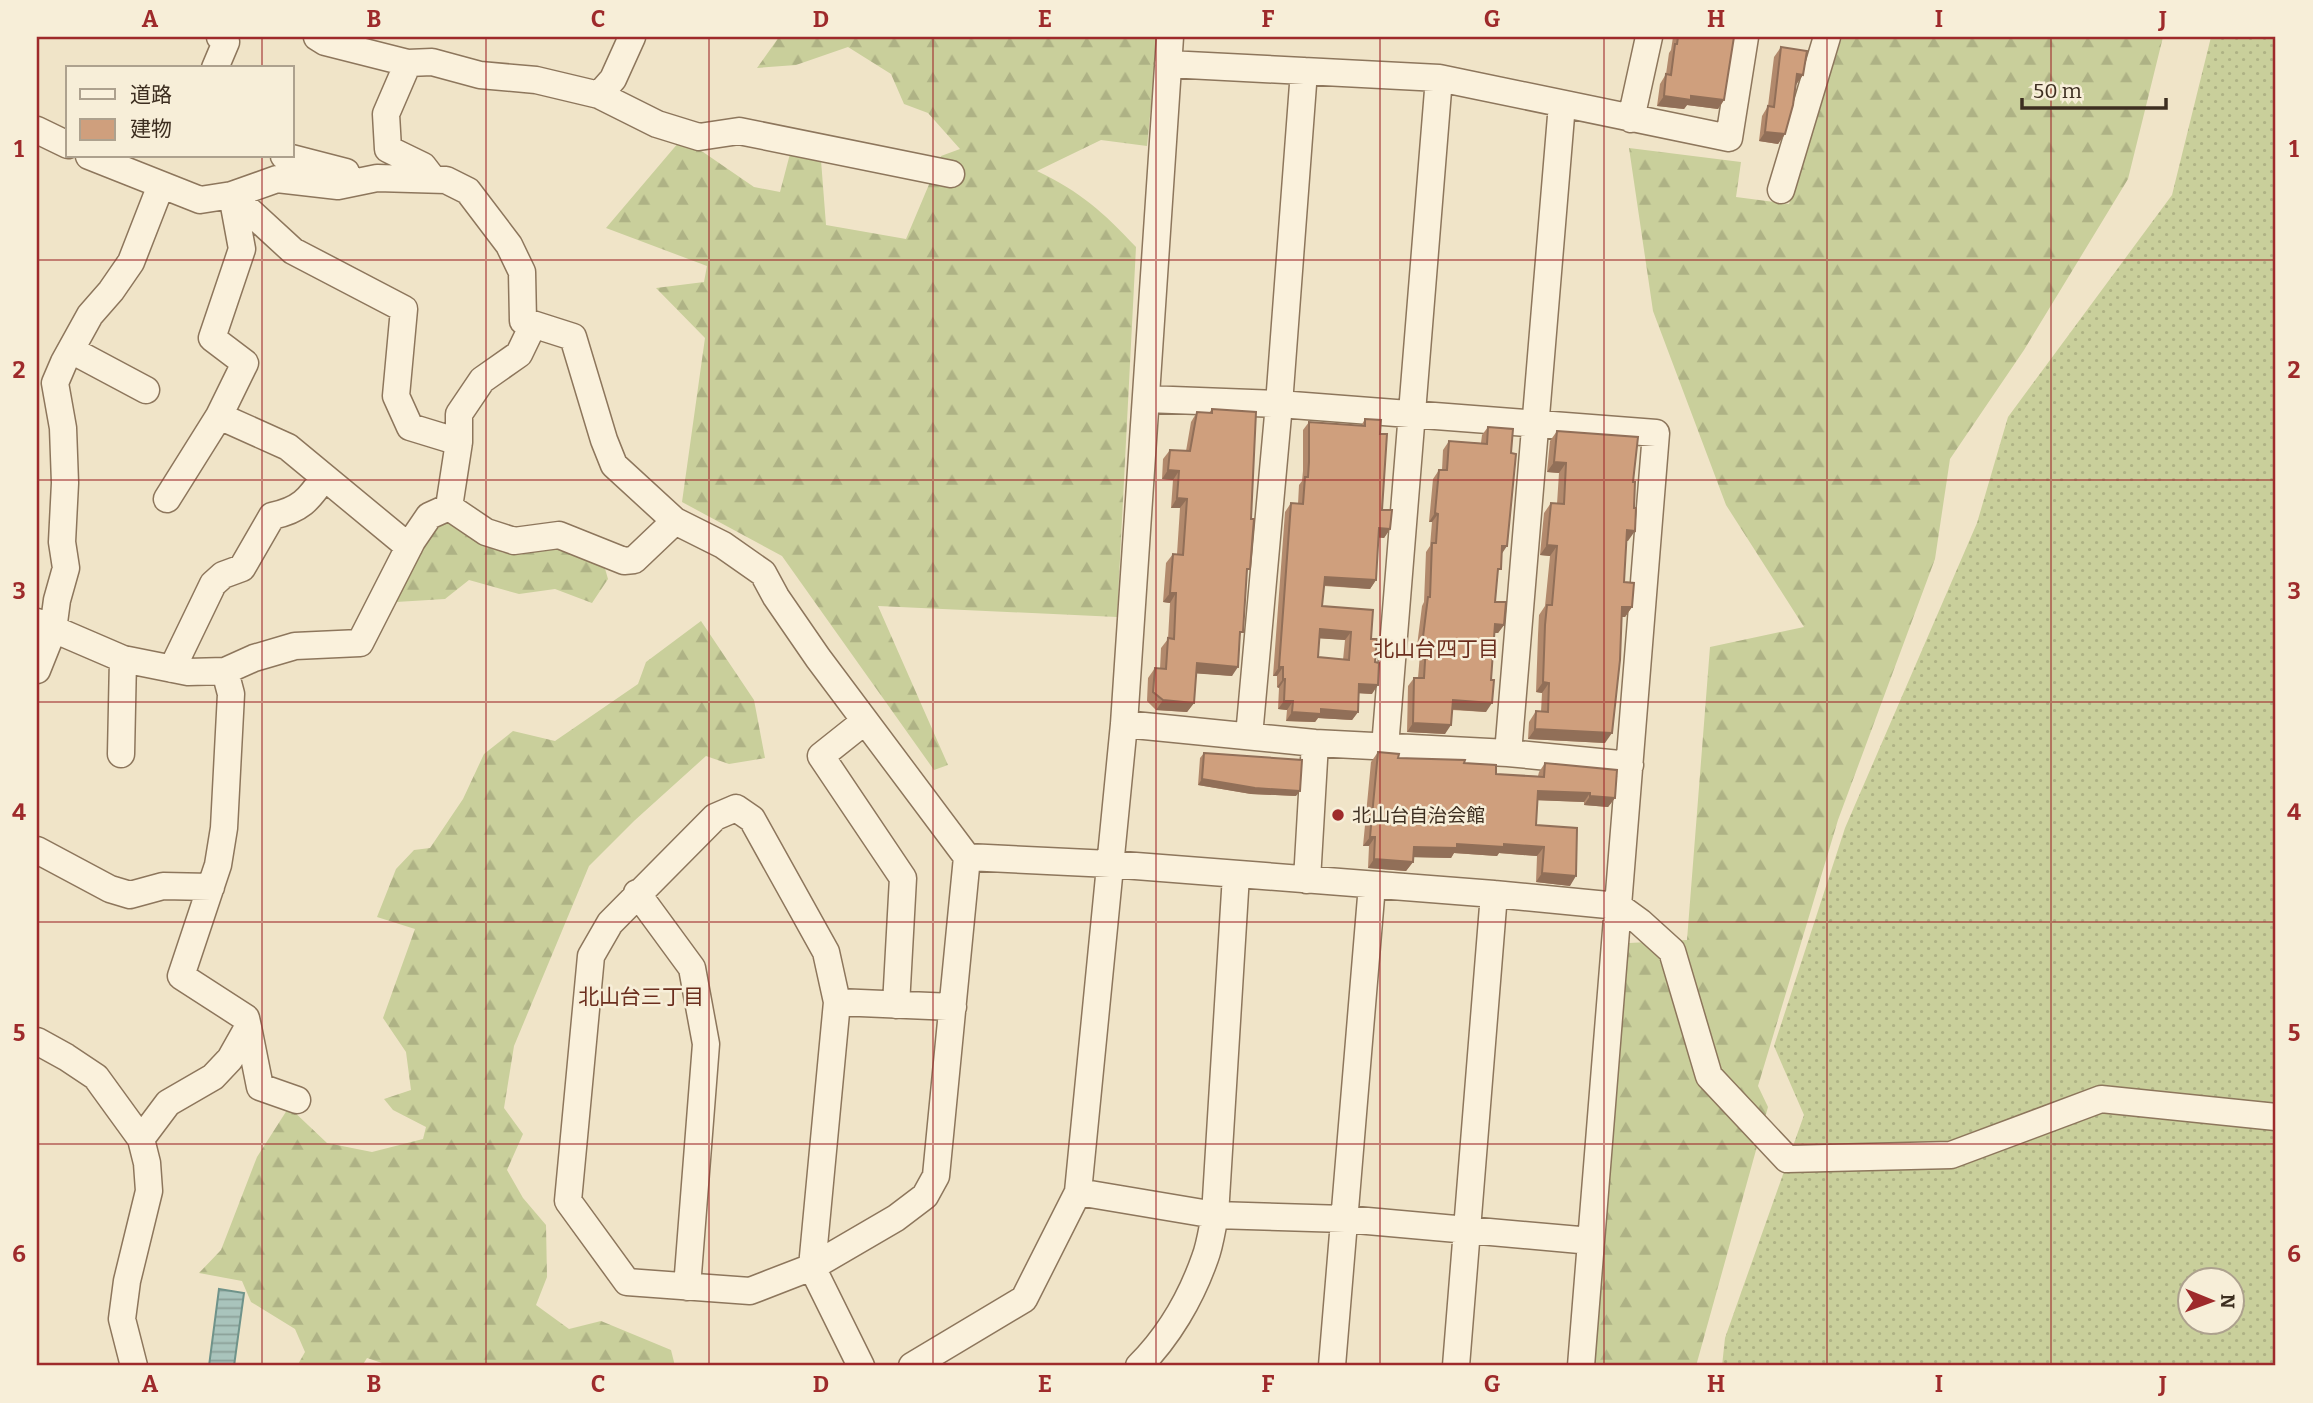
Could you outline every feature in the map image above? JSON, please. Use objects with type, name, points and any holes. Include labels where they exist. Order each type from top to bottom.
[{"type":"street","points":[[216,66],[226,42],[220,37]]},
{"type":"street","points":[[599,95],[613,79],[632,37]]},
{"type":"street","points":[[912,1366],[1024,1299],[1077,1192],[1124,724],[1170,37]]},
{"type":"street","points":[[1631,118],[1649,37]]},
{"type":"street","points":[[1168,64],[1439,78],[1729,138],[1745,37]]},
{"type":"street","points":[[1781,190],[1827,37]]},
{"type":"street","points":[[328,39],[408,63],[432,62],[480,75],[536,80],[599,95],[657,124],[699,137],[739,131],[951,174]]},
{"type":"street","points":[[292,158],[345,172],[372,167],[388,149],[386,114],[408,63]]},
{"type":"street","points":[[1249,736],[1279,404],[1304,71]]},
{"type":"street","points":[[1385,747],[1439,78]]},
{"type":"street","points":[[1508,754],[1562,104]]},
{"type":"street","points":[[37,130],[66,144]]},
{"type":"street","points":[[388,149],[423,166],[433,179]]},
{"type":"street","points":[[94,158],[200,200],[232,195],[278,179],[338,186],[377,178],[433,179],[446,180],[468,191],[509,245],[522,272],[523,321],[573,337],[614,465],[675,521],[723,545],[763,573],[776,597],[865,721],[967,857],[936,1175],[925,1196],[896,1218],[812,1266],[750,1291],[627,1282],[568,1201],[591,956],[610,923],[715,817],[736,808],[751,819],[826,952],[838,1002],[812,1266],[862,1366]]},
{"type":"street","points":[[37,670],[45,626],[57,600],[66,568],[62,542],[65,483],[63,428],[55,383],[90,314],[111,291],[131,262],[161,185]]},
{"type":"street","points":[[167,499],[219,416],[245,363],[212,338],[242,249],[232,195]]},
{"type":"street","points":[[232,195],[293,251],[404,309],[396,396],[410,427],[459,442]]},
{"type":"street","points":[[449,507],[459,442],[459,414],[481,380],[519,354],[533,325]]},
{"type":"street","points":[[71,351],[146,390]]},
{"type":"street","points":[[1146,399],[1279,404],[1656,433],[1581,1366]]},
{"type":"street","points":[[219,416],[288,447],[409,547]]},
{"type":"street","points":[[172,669],[213,584],[223,575],[242,568],[272,516],[292,511],[312,496],[324,477]]},
{"type":"street","points":[[449,507],[486,532],[514,541],[559,535],[624,561],[634,560],[675,521]]},
{"type":"street","points":[[45,626],[122,659],[188,672],[225,671],[254,658],[295,646],[359,643],[409,547],[429,516],[449,507]]},
{"type":"street","points":[[121,754],[122,659]]},
{"type":"street","points":[[225,671],[231,694],[224,828],[211,887],[181,976],[246,1018],[260,1087],[297,1100]]},
{"type":"street","points":[[865,721],[821,756],[903,878],[896,1005]]},
{"type":"street","points":[[1124,724],[1315,743],[1508,754],[1630,765]]},
{"type":"street","points":[[1307,880],[1315,743]]},
{"type":"street","points":[[37,850],[110,889],[130,895],[163,886],[211,887]]},
{"type":"street","points":[[967,857],[1110,864],[1618,906],[1672,951],[1709,1076],[1787,1159],[1951,1155],[2101,1099],[2276,1117]]},
{"type":"street","points":[[1139,1366],[1154,1351],[1180,1313],[1205,1258],[1215,1215],[1236,874]]},
{"type":"street","points":[[1332,1366],[1372,885]]},
{"type":"street","points":[[637,893],[692,968],[706,1044],[687,1287]]},
{"type":"street","points":[[1456,1366],[1494,894]]},
{"type":"street","points":[[838,1002],[953,1007]]},
{"type":"street","points":[[141,1139],[168,1103],[213,1077],[230,1059],[248,1027]]},
{"type":"street","points":[[37,1041],[96,1077],[141,1139],[147,1163],[149,1191],[127,1281],[122,1319],[134,1366]]},
{"type":"street","points":[[1077,1192],[1215,1215],[1345,1219],[1591,1241]]},
{"type":"green space","points":[[779,37],[1158,37],[1147,146],[1101,140],[1037,171],[1091,204],[1136,247],[1117,617],[878,606],[948,765],[934,770],[782,556],[682,502],[705,338],[656,288],[704,282],[707,266],[606,228],[679,142],[703,152],[754,187],[780,192],[791,150],[821,160],[826,225],[906,239],[941,156],[960,149],[928,113],[904,104],[891,74],[848,47],[796,65],[757,68]]},
{"type":"green space","points":[[1842,37],[2163,37],[2128,179],[2024,350],[1950,459],[1935,559],[1838,820],[1758,1086],[1768,1107],[1696,1366],[1591,1366],[1629,943],[1687,940],[1710,647],[1804,627],[1726,505],[1653,311],[1629,148],[1741,162],[1736,197],[1789,204]]},
{"type":"green space","points":[[2211,37],[2276,37],[2276,1366],[1722,1366],[1725,1338],[1804,1115],[1774,1046],[1845,828],[1977,523],[2008,417],[2172,195]]},
{"type":"green space","points":[[432,521],[456,522],[503,553],[559,544],[604,565],[608,579],[592,603],[555,589],[519,594],[469,580],[445,599],[396,602]]},
{"type":"green space","points":[[701,621],[754,700],[765,758],[729,764],[706,756],[589,866],[514,1046],[504,1108],[523,1134],[507,1170],[523,1198],[546,1225],[547,1277],[536,1305],[569,1329],[601,1321],[671,1350],[675,1366],[391,1366],[367,1358],[362,1366],[297,1366],[305,1352],[295,1329],[251,1302],[242,1281],[199,1273],[221,1250],[257,1157],[289,1107],[327,1143],[372,1152],[423,1139],[426,1127],[393,1110],[384,1099],[411,1090],[406,1052],[383,1018],[415,929],[377,917],[396,869],[414,850],[430,848],[463,799],[484,754],[513,731],[555,741],[638,684],[646,662]]},
{"type":"water","points":[[219,1289],[244,1293],[234,1366],[209,1366]]},
{"type":"building","points":[[1678,37],[1734,37],[1724,100],[1691,96],[1691,100],[1664,96],[1666,74],[1671,75]]},
{"type":"building","points":[[1781,47],[1807,51],[1803,75],[1797,74],[1793,105],[1785,134],[1765,132],[1768,106],[1774,107]]},
{"type":"building","points":[[1212,409],[1256,412],[1251,519],[1254,519],[1238,667],[1197,663],[1194,703],[1163,700],[1153,692],[1155,668],[1166,669],[1168,638],[1174,639],[1176,593],[1170,593],[1173,554],[1183,555],[1187,499],[1177,498],[1179,471],[1168,470],[1170,450],[1190,451],[1197,412],[1212,413]]},
{"type":"building","points":[[1365,419],[1381,420],[1380,434],[1387,434],[1382,510],[1392,510],[1390,529],[1379,528],[1376,580],[1325,577],[1322,606],[1373,610],[1371,639],[1377,639],[1375,662],[1379,663],[1378,685],[1359,684],[1358,712],[1321,709],[1321,714],[1292,712],[1293,701],[1284,701],[1285,679],[1283,667],[1279,667],[1291,503],[1303,504],[1305,477],[1308,477],[1309,422],[1365,426]],"holes":[[[1320,629],[1351,632],[1349,660],[1318,657]]]},
{"type":"building","points":[[1488,427],[1513,429],[1511,453],[1516,454],[1507,546],[1502,546],[1501,569],[1498,569],[1495,602],[1506,602],[1504,625],[1495,624],[1492,703],[1453,700],[1451,725],[1413,723],[1414,678],[1424,678],[1426,645],[1422,645],[1430,597],[1432,543],[1436,543],[1438,514],[1435,513],[1439,470],[1447,470],[1449,441],[1487,444]]},
{"type":"building","points":[[1557,431],[1638,437],[1633,482],[1635,531],[1627,530],[1624,582],[1634,583],[1632,607],[1622,607],[1620,660],[1612,733],[1535,729],[1536,711],[1548,712],[1549,683],[1543,682],[1545,625],[1547,605],[1552,605],[1557,546],[1547,545],[1551,503],[1564,504],[1566,463],[1554,462]]},
{"type":"building","points":[[1378,752],[1399,754],[1398,758],[1465,760],[1464,763],[1496,765],[1496,774],[1544,777],[1545,763],[1617,770],[1615,798],[1590,796],[1590,793],[1538,791],[1536,825],[1577,828],[1576,876],[1542,873],[1544,847],[1457,844],[1457,848],[1414,847],[1413,862],[1374,859],[1375,837],[1370,837]]},
{"type":"building","points":[[1204,753],[1302,760],[1300,791],[1255,788],[1202,779]]},
{"type":"place","name":"北山台自治会館","points":[[1338,815]]},
{"type":"district","name":"北山台四丁目","points":[[1436,649]]},
{"type":"district","name":"北山台三丁目","points":[[641,997]]}]
